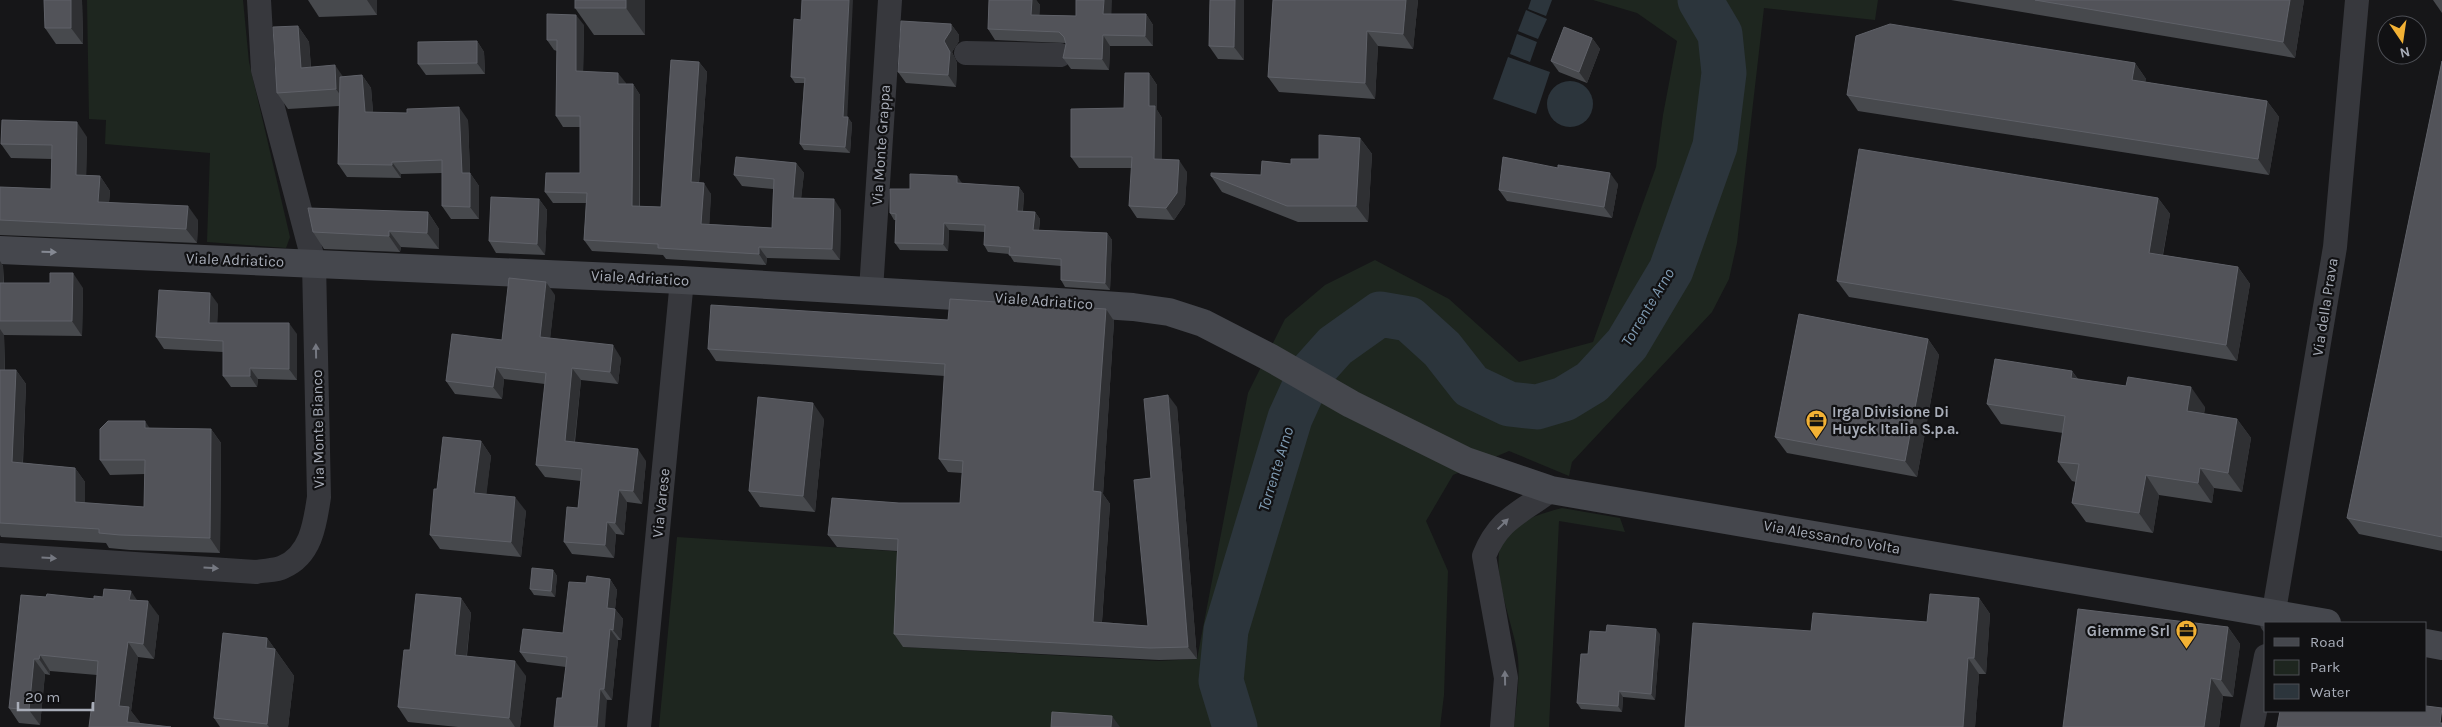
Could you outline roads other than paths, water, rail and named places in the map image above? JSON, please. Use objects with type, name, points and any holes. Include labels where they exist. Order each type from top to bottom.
[{"type":"street","name":"Via Monte Bianco","points":[[0,555],[256,572],[283,567],[304,551],[315,525],[319,497],[314,263],[263,70],[259,0]]},
{"type":"street","name":"Via Monte Grappa","points":[[871,290],[890,0]]},
{"type":"street","name":"Via della Prava","points":[[2273,618],[2335,247],[2357,0]]},
{"type":"street","points":[[966,53],[1060,55]]},
{"type":"street","name":"Viale Adriatico","points":[[0,250],[682,280],[1132,307],[1169,312],[1203,323],[1269,357],[1351,404]]},
{"type":"street","name":"Via Varese","points":[[639,727],[682,280]]},
{"type":"street","name":"Via Alessandro Volta","points":[[1351,404],[1466,461],[1551,490],[2273,618],[2315,622]]},
{"type":"street","points":[[1502,727],[1506,678],[1484,556],[1491,538],[1503,522],[1551,490]]},
{"type":"street","points":[[2427,643],[2442,646]]},
{"type":"street","points":[[2252,727],[2264,666]]},
{"type":"water","points":[[1531,0],[1552,0],[1546,16],[1528,9]]},
{"type":"water","points":[[1526,10],[1547,19],[1538,39],[1518,31]]},
{"type":"water","points":[[1517,34],[1537,42],[1530,62],[1510,54]]},
{"type":"water","points":[[1508,57],[1550,72],[1536,114],[1493,99]]},
{"type":"water","points":[[1565,81],[1575,81],[1589,91],[1593,104],[1589,117],[1583,123],[1575,127],[1565,127],[1551,117],[1547,109],[1547,99],[1557,85]]},
{"type":"waterway","name":"Torrente Arno","points":[[1235,727],[1221,681],[1226,630],[1290,418],[1310,374],[1335,346],[1380,314],[1409,319],[1442,349],[1471,386],[1509,404],[1537,407],[1564,399],[1592,382],[1627,344],[1671,270],[1715,146],[1724,73],[1720,34],[1700,0]]},
{"type":"place","name":"Irga Divisione Di Huyck Italia S.p.a.","points":[[1816,440]]},
{"type":"place","name":"Giemme Srl","points":[[2186,650]]}]
